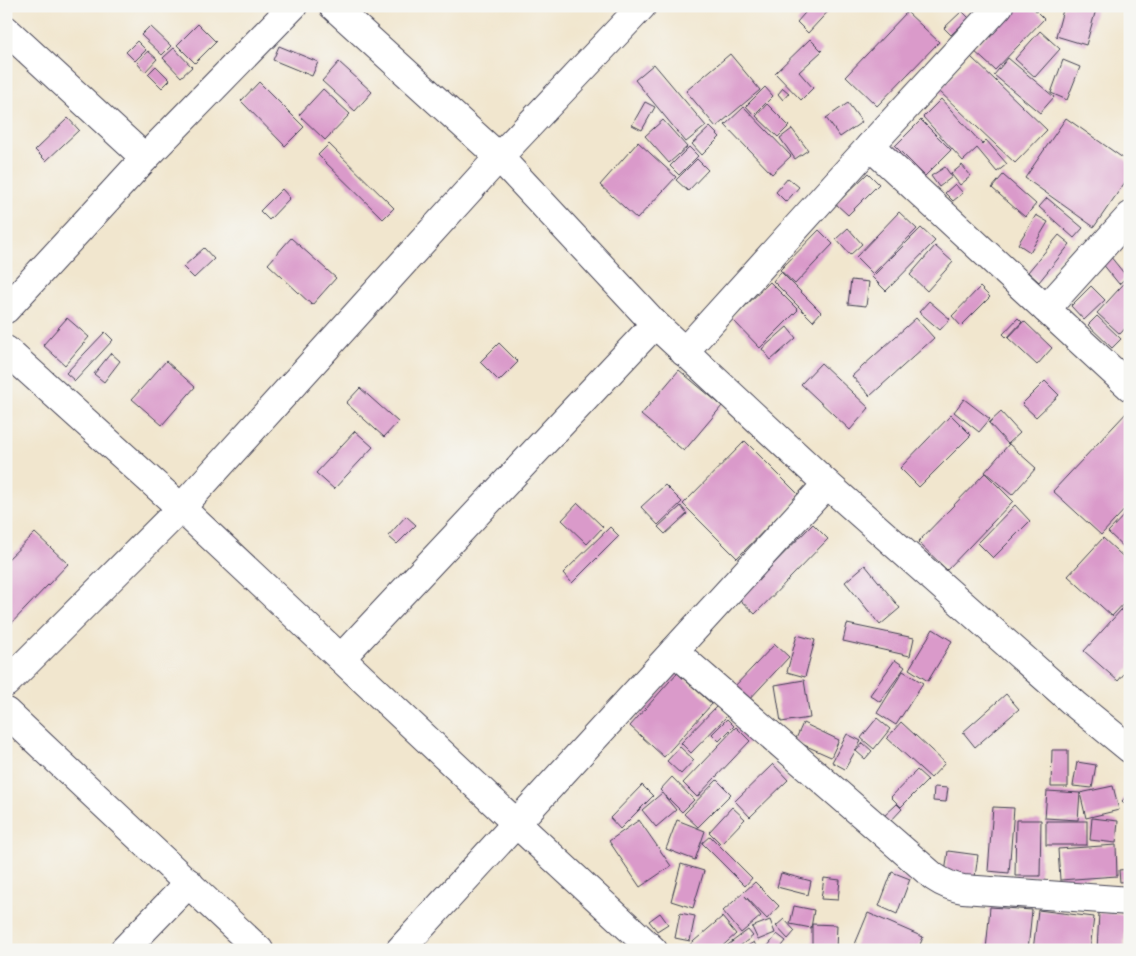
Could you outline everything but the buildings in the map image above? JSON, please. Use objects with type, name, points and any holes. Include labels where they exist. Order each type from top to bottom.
[{"type":"street","points":[[6,309],[145,158],[293,6]]},
{"type":"street","points":[[333,6],[499,157],[655,324],[684,352],[827,484],[1076,704],[1130,749]]},
{"type":"street","points":[[6,684],[181,508],[499,157],[642,6]]},
{"type":"street","points":[[684,352],[999,6]]},
{"type":"street","points":[[6,30],[145,158]]},
{"type":"street","points":[[870,146],[1130,387]]},
{"type":"street","points":[[1046,309],[1130,216]]},
{"type":"street","points":[[341,658],[655,324]]},
{"type":"street","points":[[6,350],[181,508],[516,824],[653,950]]},
{"type":"street","points":[[400,950],[827,484]]},
{"type":"street","points":[[674,651],[943,883],[963,889],[1130,901]]},
{"type":"street","points":[[6,712],[259,950]]},
{"type":"street","points":[[124,950],[188,883]]}]
